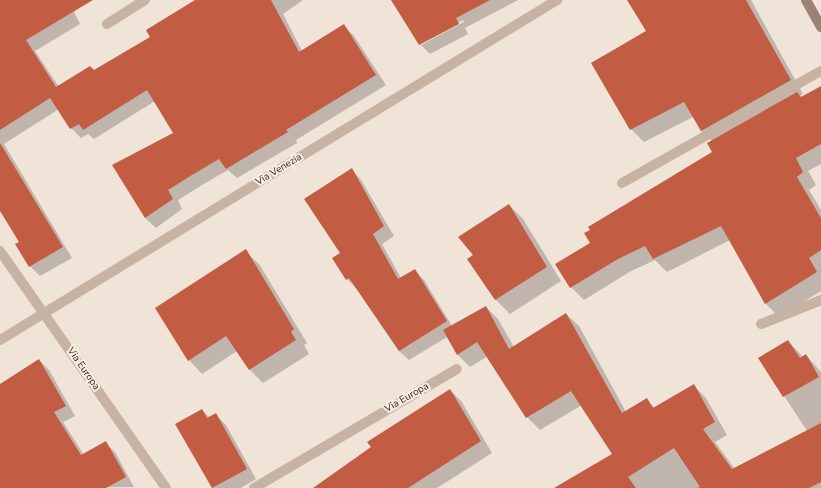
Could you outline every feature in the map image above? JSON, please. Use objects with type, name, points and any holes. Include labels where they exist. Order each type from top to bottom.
[{"type":"street","points":[[107,24],[145,0]]},
{"type":"street","name":"Via Venezia","points":[[0,340],[45,314],[557,0]]},
{"type":"street","points":[[806,0],[821,27]]},
{"type":"street","points":[[622,183],[821,70]]},
{"type":"street","name":"Via Europa","points":[[0,250],[166,488]]},
{"type":"street","points":[[761,324],[821,300]]},
{"type":"street","name":"Via Europa","points":[[254,488],[457,369]]},
{"type":"building","points":[[0,0],[93,0],[26,40],[56,87],[90,66],[94,70],[150,37],[146,30],[195,0],[271,0],[299,52],[344,24],[376,75],[286,130],[288,132],[226,169],[219,159],[192,175],[168,190],[173,199],[145,218],[112,165],[173,133],[147,90],[83,130],[79,124],[70,129],[50,98],[0,130]]},
{"type":"building","points":[[391,0],[490,0],[456,18],[459,24],[419,45]]},
{"type":"building","points":[[627,0],[746,0],[791,80],[701,131],[684,102],[630,130],[591,63],[646,31]]},
{"type":"building","points":[[821,86],[821,144],[796,158],[803,172],[797,177],[821,218],[821,250],[809,258],[817,272],[765,304],[721,226],[653,259],[645,246],[618,259],[570,288],[555,264],[590,243],[584,233],[590,230],[588,227],[712,152],[707,143],[797,92],[801,97]]},
{"type":"building","points":[[0,143],[63,247],[29,267],[15,244],[19,242],[0,211]]},
{"type":"building","points":[[352,168],[384,226],[373,234],[398,279],[415,269],[447,321],[399,351],[349,278],[346,280],[332,258],[340,253],[304,199]]},
{"type":"building","points":[[509,204],[547,267],[495,300],[467,259],[473,255],[458,237]]},
{"type":"building","points":[[246,249],[294,329],[291,332],[296,340],[249,370],[226,336],[188,361],[155,308]]},
{"type":"building","points":[[486,306],[509,349],[566,313],[622,413],[647,398],[653,408],[694,384],[715,422],[703,429],[732,469],[821,423],[821,482],[809,488],[697,488],[700,487],[674,448],[628,477],[636,488],[554,488],[612,454],[571,391],[526,418],[477,342],[457,355],[443,330]]},
{"type":"building","points":[[788,340],[800,358],[806,354],[819,377],[783,397],[758,358]]},
{"type":"building","points":[[39,359],[66,406],[54,412],[81,455],[106,441],[126,477],[106,488],[0,488],[0,384]]},
{"type":"building","points":[[450,389],[481,441],[408,488],[313,488],[371,447],[367,442]]},
{"type":"building","points":[[202,409],[207,418],[216,413],[247,469],[212,488],[175,424]]}]
